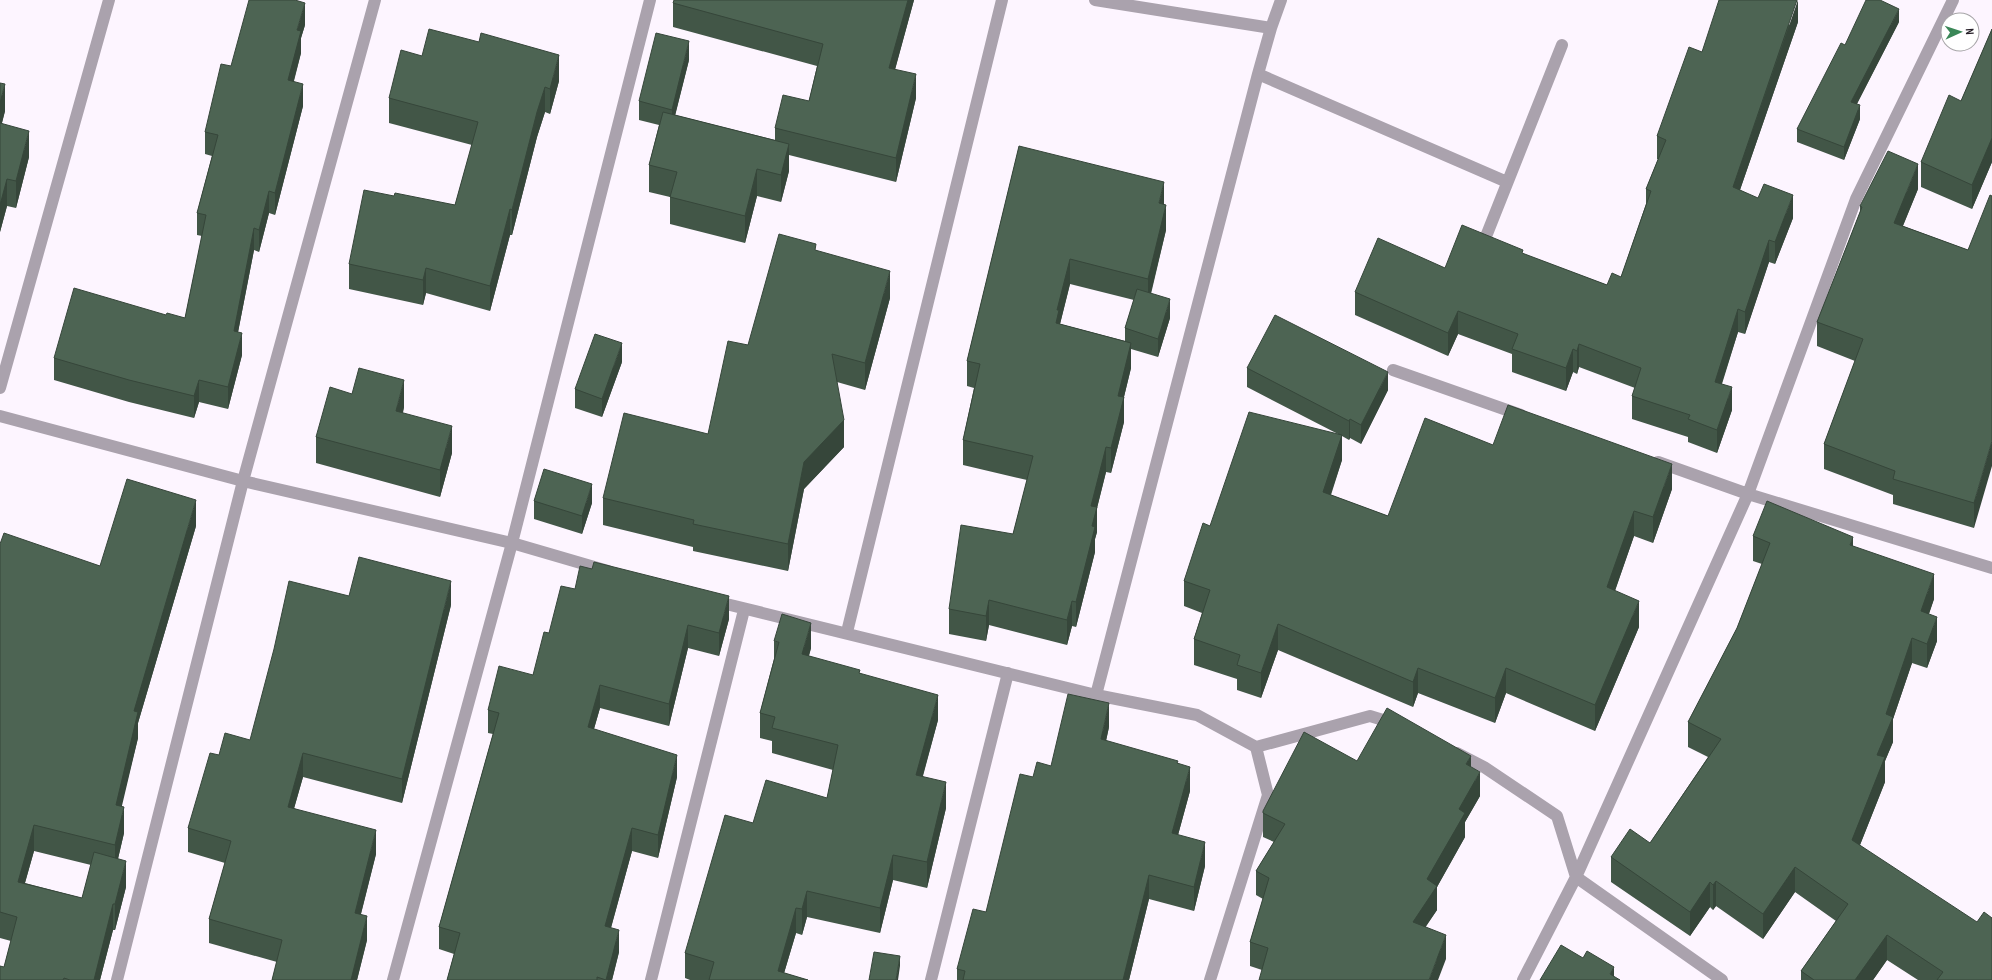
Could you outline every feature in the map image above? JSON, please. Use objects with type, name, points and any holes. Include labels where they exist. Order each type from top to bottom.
[{"type":"street","points":[[0,388],[109,0]]},
{"type":"street","points":[[117,980],[243,481],[375,0]]},
{"type":"street","points":[[393,980],[512,543],[650,0]]},
{"type":"street","points":[[847,632],[1002,0]]},
{"type":"street","points":[[1095,0],[1271,28]]},
{"type":"street","points":[[1096,694],[1258,74],[1271,28],[1281,0]]},
{"type":"street","points":[[1524,980],[1576,877],[1748,494],[1856,199],[1953,0]]},
{"type":"street","points":[[1483,244],[1562,46]]},
{"type":"street","points":[[1258,74],[1508,182]]},
{"type":"street","points":[[1393,370],[1533,419]]},
{"type":"street","points":[[0,416],[243,481],[512,543],[617,573]]},
{"type":"street","points":[[1644,458],[1748,494],[1992,568]]},
{"type":"street","points":[[700,597],[744,610],[847,632],[1096,694],[1197,715],[1256,747],[1370,716],[1405,727]]},
{"type":"street","points":[[651,980],[744,610]]},
{"type":"street","points":[[931,980],[1008,673]]},
{"type":"street","points":[[1445,746],[1484,768],[1557,816],[1576,877],[1722,980]]},
{"type":"street","points":[[1210,980],[1268,795],[1256,747]]},
{"type":"building","points":[[249,0],[295,0],[305,3],[297,30],[301,31],[288,80],[303,84],[275,193],[269,191],[259,230],[254,228],[234,331],[242,333],[228,387],[199,380],[194,396],[129,380],[54,358],[74,288],[166,315],[167,313],[185,318],[206,215],[197,213],[218,135],[205,132],[221,64],[231,66]]},
{"type":"building","points":[[674,0],[908,0],[889,68],[916,74],[896,158],[775,128],[783,95],[809,101],[823,44],[673,3]]},
{"type":"building","points":[[1719,0],[1797,0],[1733,187],[1758,198],[1764,184],[1793,195],[1775,242],[1769,240],[1745,312],[1738,309],[1715,382],[1732,387],[1717,430],[1688,419],[1690,415],[1632,396],[1641,368],[1579,344],[1577,351],[1573,349],[1566,368],[1512,349],[1518,334],[1458,311],[1448,333],[1355,292],[1378,238],[1445,268],[1462,225],[1523,250],[1522,253],[1607,285],[1612,273],[1621,277],[1651,191],[1646,189],[1666,140],[1657,136],[1689,47],[1702,52]]},
{"type":"building","points":[[1866,0],[1880,0],[1899,9],[1851,102],[1860,105],[1844,147],[1797,129],[1841,43],[1845,45]]},
{"type":"building","points":[[429,29],[479,42],[481,33],[559,55],[550,89],[545,87],[537,112],[512,210],[510,209],[490,286],[426,268],[423,280],[349,264],[364,190],[394,196],[395,193],[455,205],[478,122],[389,98],[401,50],[422,56]]},
{"type":"building","points":[[1992,29],[1992,138],[1972,185],[1921,162],[1949,95],[1961,101]]},
{"type":"building","points":[[656,33],[689,41],[672,110],[639,101]]},
{"type":"building","points":[[0,83],[5,84],[0,103]]},
{"type":"building","points":[[663,112],[789,144],[781,175],[757,169],[745,216],[670,197],[677,172],[649,165]]},
{"type":"building","points":[[0,123],[29,131],[16,181],[7,179],[0,205]]},
{"type":"building","points":[[1019,146],[1164,182],[1159,203],[1166,205],[1148,279],[1070,259],[1057,310],[1059,310],[1056,323],[1131,343],[1118,396],[1124,397],[1111,448],[1106,447],[1091,506],[1097,507],[1092,526],[1095,527],[1076,602],[1072,601],[1067,620],[989,600],[986,616],[949,609],[961,525],[1013,534],[1033,456],[963,440],[980,364],[967,361]]},
{"type":"building","points":[[1888,151],[1918,164],[1894,223],[1968,250],[1990,195],[1992,196],[1992,441],[1974,503],[1893,479],[1895,471],[1824,444],[1863,339],[1817,322],[1862,207],[1860,206]]},
{"type":"building","points":[[779,234],[816,244],[815,250],[890,271],[865,363],[832,354],[844,420],[804,462],[788,544],[693,524],[694,520],[603,498],[624,413],[708,434],[728,341],[748,345]]},
{"type":"building","points":[[1137,289],[1170,299],[1158,339],[1125,328]]},
{"type":"building","points":[[1275,315],[1388,372],[1361,425],[1350,419],[1349,421],[1247,368]]},
{"type":"building","points":[[595,334],[622,343],[602,399],[575,389]]},
{"type":"building","points":[[359,368],[404,380],[396,411],[452,426],[440,470],[316,437],[330,387],[352,394]]},
{"type":"building","points":[[1508,405],[1672,464],[1653,517],[1634,511],[1607,587],[1639,601],[1595,705],[1506,668],[1495,698],[1418,668],[1413,682],[1278,624],[1261,673],[1237,665],[1240,655],[1194,639],[1210,590],[1184,581],[1203,523],[1210,526],[1249,412],[1342,435],[1323,492],[1388,516],[1425,418],[1493,445]]},
{"type":"building","points":[[544,469],[592,484],[582,516],[534,501]]},
{"type":"building","points":[[127,479],[196,500],[134,711],[138,712],[116,805],[124,807],[115,845],[34,825],[18,882],[82,898],[94,852],[126,861],[115,904],[113,904],[94,980],[70,980],[64,978],[63,980],[0,980],[0,966],[4,967],[17,917],[0,912],[0,544],[4,533],[100,566]]},
{"type":"building","points":[[1767,501],[1853,537],[1850,545],[1934,574],[1921,611],[1937,617],[1927,644],[1912,638],[1886,714],[1893,717],[1877,755],[1885,757],[1852,840],[1977,922],[1984,912],[1992,918],[1992,980],[1937,980],[1943,972],[1887,935],[1855,980],[1814,980],[1801,971],[1848,904],[1795,867],[1763,914],[1716,881],[1713,885],[1710,882],[1690,912],[1611,857],[1630,829],[1650,843],[1721,739],[1688,722],[1737,628],[1770,543],[1753,536]]},
{"type":"building","points":[[359,557],[451,581],[402,779],[303,753],[288,807],[376,830],[355,913],[367,916],[351,980],[272,980],[282,940],[209,919],[231,841],[188,828],[210,753],[219,755],[225,733],[250,740],[274,649],[289,581],[349,596]]},
{"type":"building","points":[[594,562],[729,596],[719,633],[688,625],[669,704],[600,685],[588,727],[677,755],[658,835],[632,828],[605,926],[619,930],[606,980],[597,977],[597,980],[447,980],[460,933],[439,927],[499,713],[488,710],[499,666],[533,675],[544,632],[549,633],[561,586],[575,589],[580,566],[592,569]]},
{"type":"building","points":[[782,614],[811,623],[802,654],[860,670],[859,673],[938,695],[916,775],[946,782],[927,862],[893,855],[880,908],[807,891],[802,909],[796,908],[778,971],[808,980],[709,980],[714,962],[685,953],[725,815],[753,823],[766,780],[827,798],[838,745],[772,728],[775,717],[760,713],[779,642],[774,641]]},
{"type":"building","points":[[1068,694],[1109,703],[1101,739],[1178,761],[1177,763],[1190,767],[1172,833],[1205,842],[1194,887],[1149,875],[1123,980],[963,980],[965,971],[957,969],[973,909],[986,912],[1020,774],[1033,777],[1037,762],[1051,766]]},
{"type":"building","points":[[1387,708],[1471,756],[1466,764],[1480,772],[1459,809],[1465,813],[1427,879],[1437,886],[1413,922],[1446,935],[1429,980],[1259,980],[1268,948],[1250,942],[1269,878],[1256,871],[1285,824],[1263,813],[1263,811],[1304,732],[1357,761]]},
{"type":"building","points":[[1561,945],[1583,958],[1587,951],[1614,967],[1610,974],[1620,980],[1540,980]]},
{"type":"building","points":[[874,952],[900,956],[896,980],[869,980]]}]
